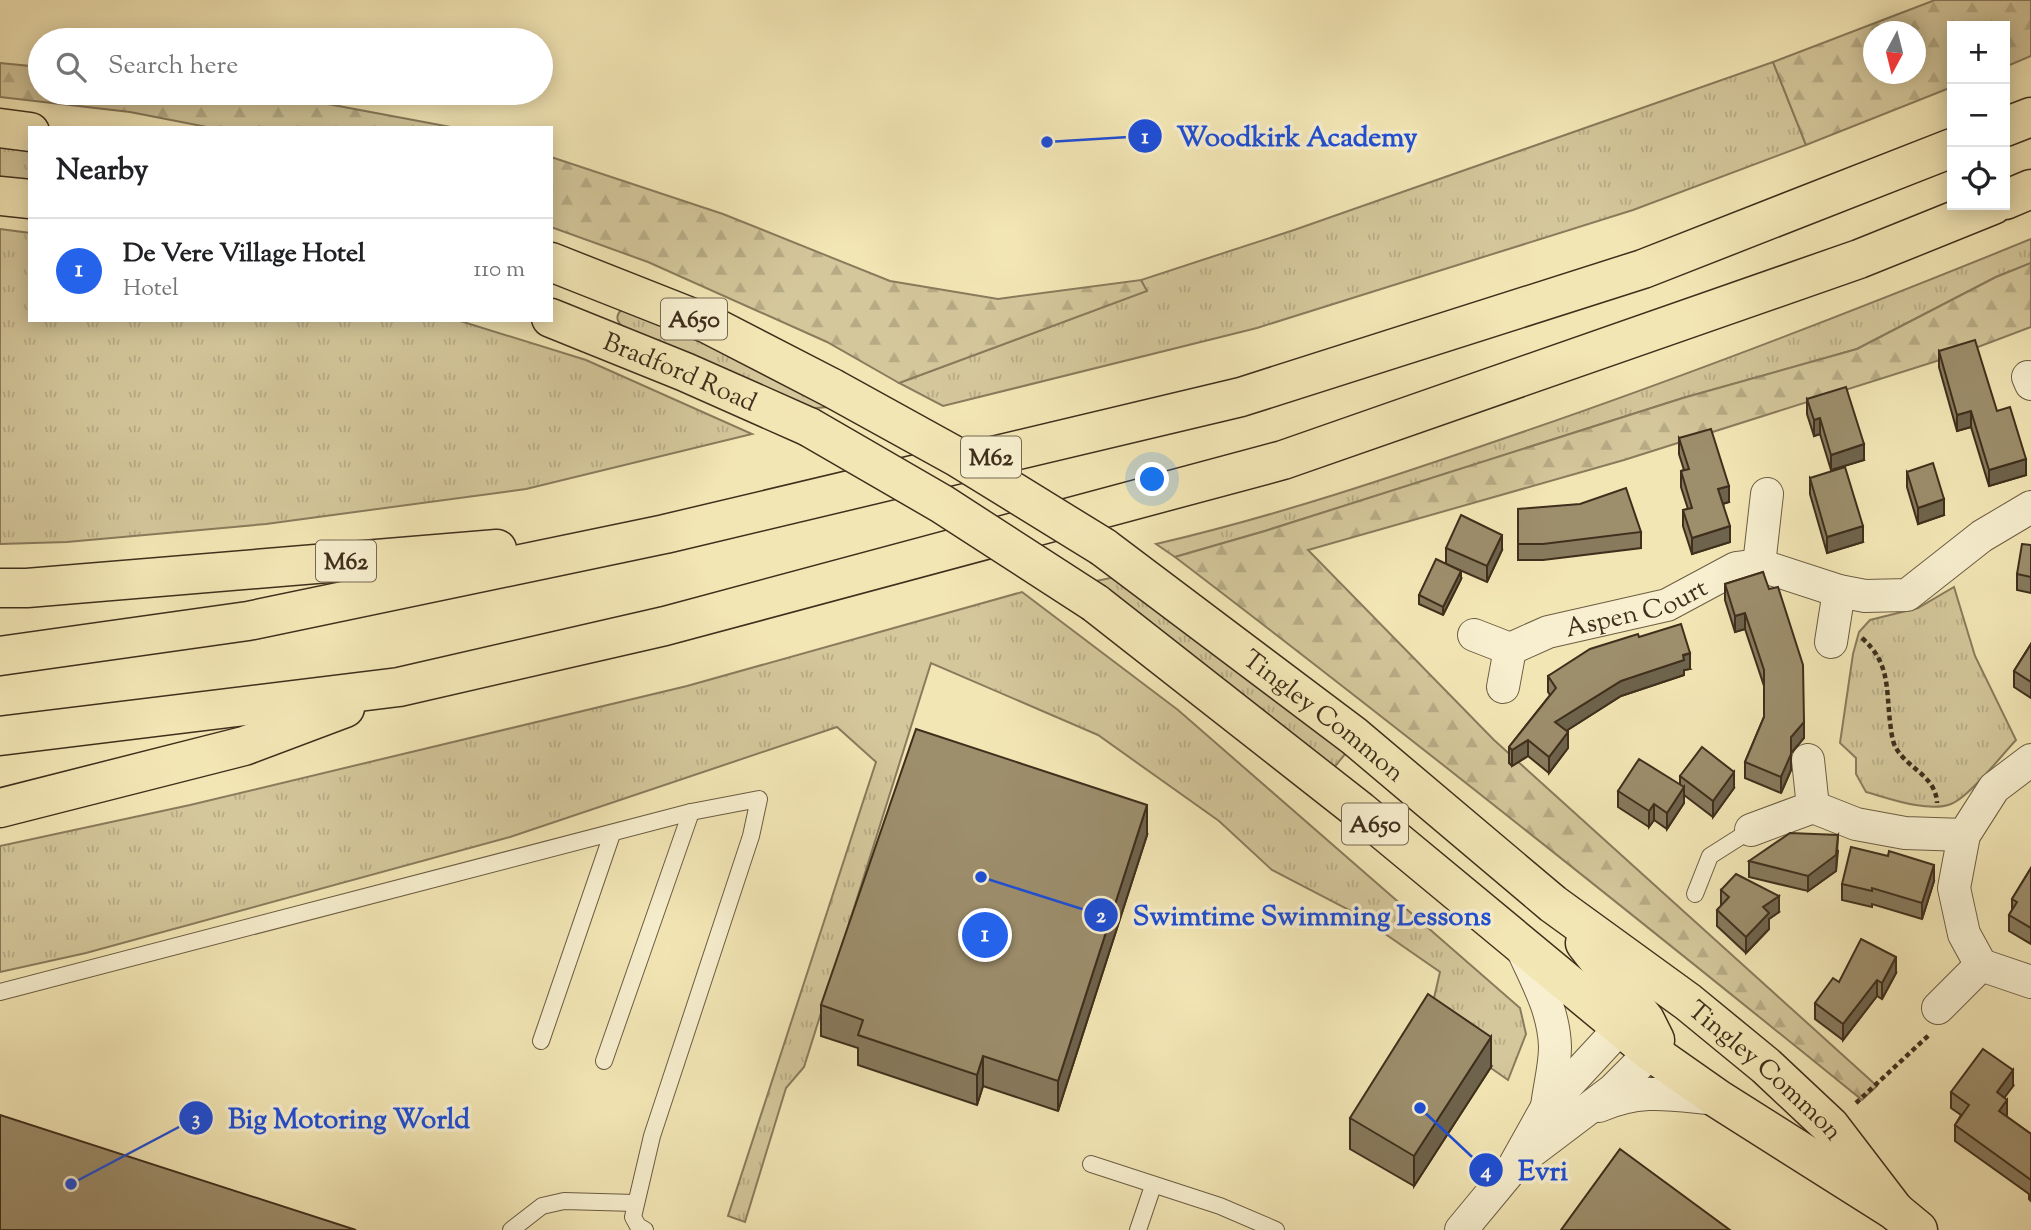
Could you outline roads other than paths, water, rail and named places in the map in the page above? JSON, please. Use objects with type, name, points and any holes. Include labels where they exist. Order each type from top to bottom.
[{"type":"main road","points":[[2010,125],[2031,117]]},
{"type":"main road","points":[[0,128],[28,132]]},
{"type":"main road","name":"M62","points":[[0,656],[248,621],[665,534],[1241,397],[1643,269],[1947,150]]},
{"type":"main road","points":[[2010,198],[2031,189]]},
{"type":"main road","points":[[0,196],[28,200]]},
{"type":"main road","points":[[0,736],[399,687],[665,626],[1283,460],[1859,259],[1981,210]]},
{"type":"main road","name":"Bradford Road","points":[[553,263],[708,324],[832,388]]},
{"type":"main road","name":"Bradford Road","points":[[553,319],[685,372],[809,427]]},
{"type":"main road","name":"Tingley Common","points":[[832,388],[957,457],[1102,547],[1354,736],[1553,904],[1688,1002],[1766,1066],[1830,1126],[1907,1221]]},
{"type":"main road","name":"Tingley Common","points":[[809,427],[942,504],[1095,603],[1360,811],[1520,944],[1639,1033],[1718,1099],[1907,1221]]},
{"type":"main road","name":"M62","points":[[0,588],[27,588],[665,534]]},
{"type":"main road","points":[[0,808],[244,747],[399,687]]},
{"type":"main road","points":[[1553,904],[1639,1033],[1688,1002]]},
{"type":"street","points":[[1767,494],[1759,565],[1835,618],[1865,596],[1907,595],[1982,536],[2031,508]]},
{"type":"street","name":"Aspen Court","points":[[1510,649],[1548,632],[1667,605],[1736,568],[1759,565]]},
{"type":"street","points":[[1474,635],[1510,649],[1503,687]]},
{"type":"street","points":[[1808,760],[1812,807]]},
{"type":"street","points":[[1751,830],[1812,807],[1856,824],[1905,833],[1949,833],[1994,788],[2031,760]]},
{"type":"street","points":[[1949,833],[1954,888],[1964,934],[1981,965],[2031,982]]},
{"type":"street","points":[[1461,1230],[1514,1166],[1547,1107],[1555,1049],[1553,1022],[1520,944]]},
{"type":"street","points":[[1938,1009],[1981,965]]},
{"type":"street","points":[[1547,1107],[1639,1033]]},
{"type":"street","points":[[1514,1166],[1613,1090],[1639,1033]]},
{"type":"street","points":[[1583,1112],[1622,1096],[1647,1093],[1718,1099]]},
{"type":"lane","points":[[0,992],[691,812],[759,799],[751,836],[652,1136],[633,1217],[638,1226],[645,1230]]},
{"type":"lane","points":[[604,1061],[691,812]]},
{"type":"lane","points":[[1695,894],[1710,856],[1751,830]]},
{"type":"lane","points":[[541,1041],[612,834]]},
{"type":"lane","points":[[1091,1164],[1220,1206],[1276,1230]]},
{"type":"lane","points":[[1138,1230],[1153,1186]]},
{"type":"lane","points":[[511,1230],[542,1206],[564,1200],[635,1203]]},
{"type":"place","name":"Woodkirk Academy","points":[[1047,142]]},
{"type":"place","name":"Swimtime Swimming Lessons","points":[[981,877]]},
{"type":"place","name":"De Vere Village Hotel","points":[[985,935]]},
{"type":"place","name":"Evri","points":[[1420,1108]]},
{"type":"place","name":"Big Motoring World","points":[[71,1184]]}]
